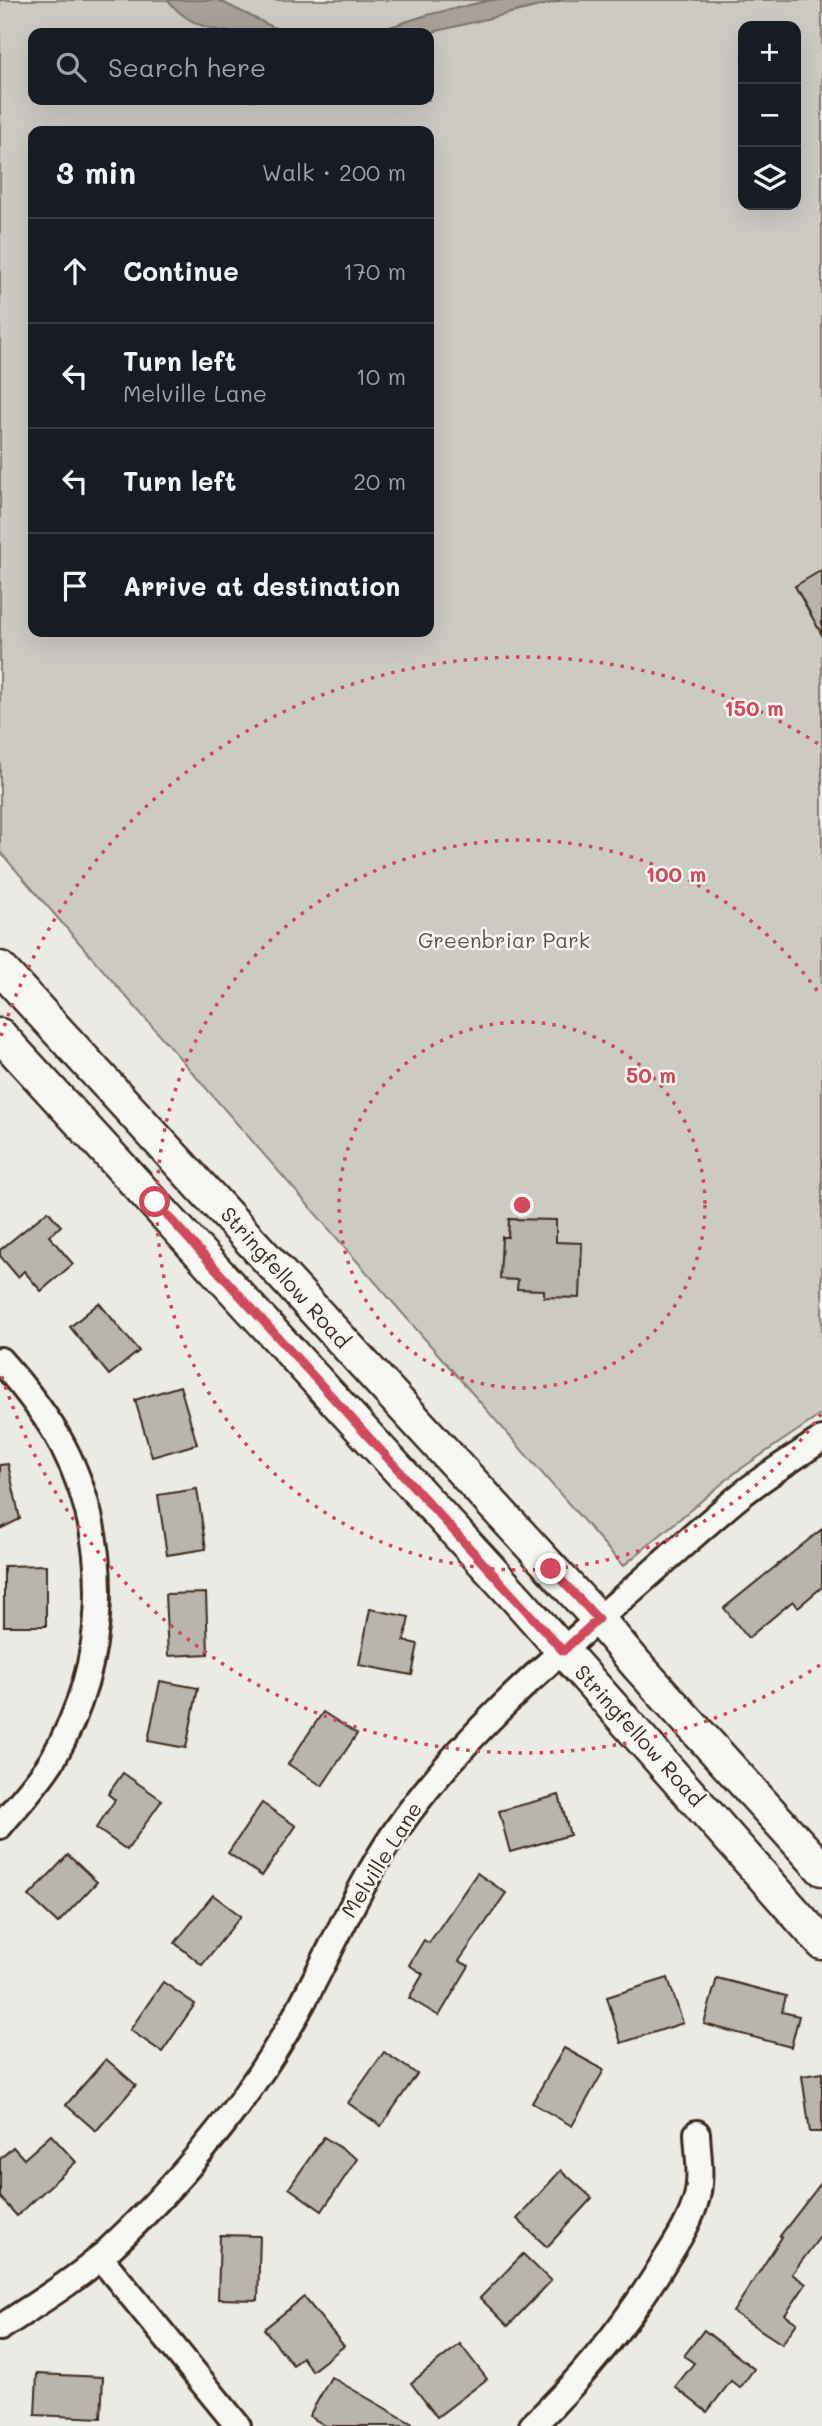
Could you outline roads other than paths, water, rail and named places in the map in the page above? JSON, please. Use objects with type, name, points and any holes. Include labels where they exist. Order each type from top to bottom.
[{"type":"main road","name":"Stringfellow Road","points":[[0,968],[598,1619],[822,1869]]},
{"type":"main road","name":"Stringfellow Road","points":[[0,1035],[563,1651],[822,1943]]},
{"type":"street","points":[[0,1360],[40,1407],[75,1473],[93,1535],[99,1596],[93,1657],[77,1711],[37,1783],[0,1826]]},
{"type":"street","name":"Melville Lane","points":[[0,2328],[68,2283],[100,2258],[192,2164],[245,2097],[288,2029],[365,1882],[396,1830],[427,1789],[496,1712],[743,1493],[822,1439]]},
{"type":"street","points":[[532,2426],[589,2368],[648,2288],[685,2228],[696,2199],[700,2177],[697,2133]]},
{"type":"street","points":[[100,2258],[238,2426]]},
{"type":"park label","name":"Greenbriar Park","points":[[504,941]]}]
